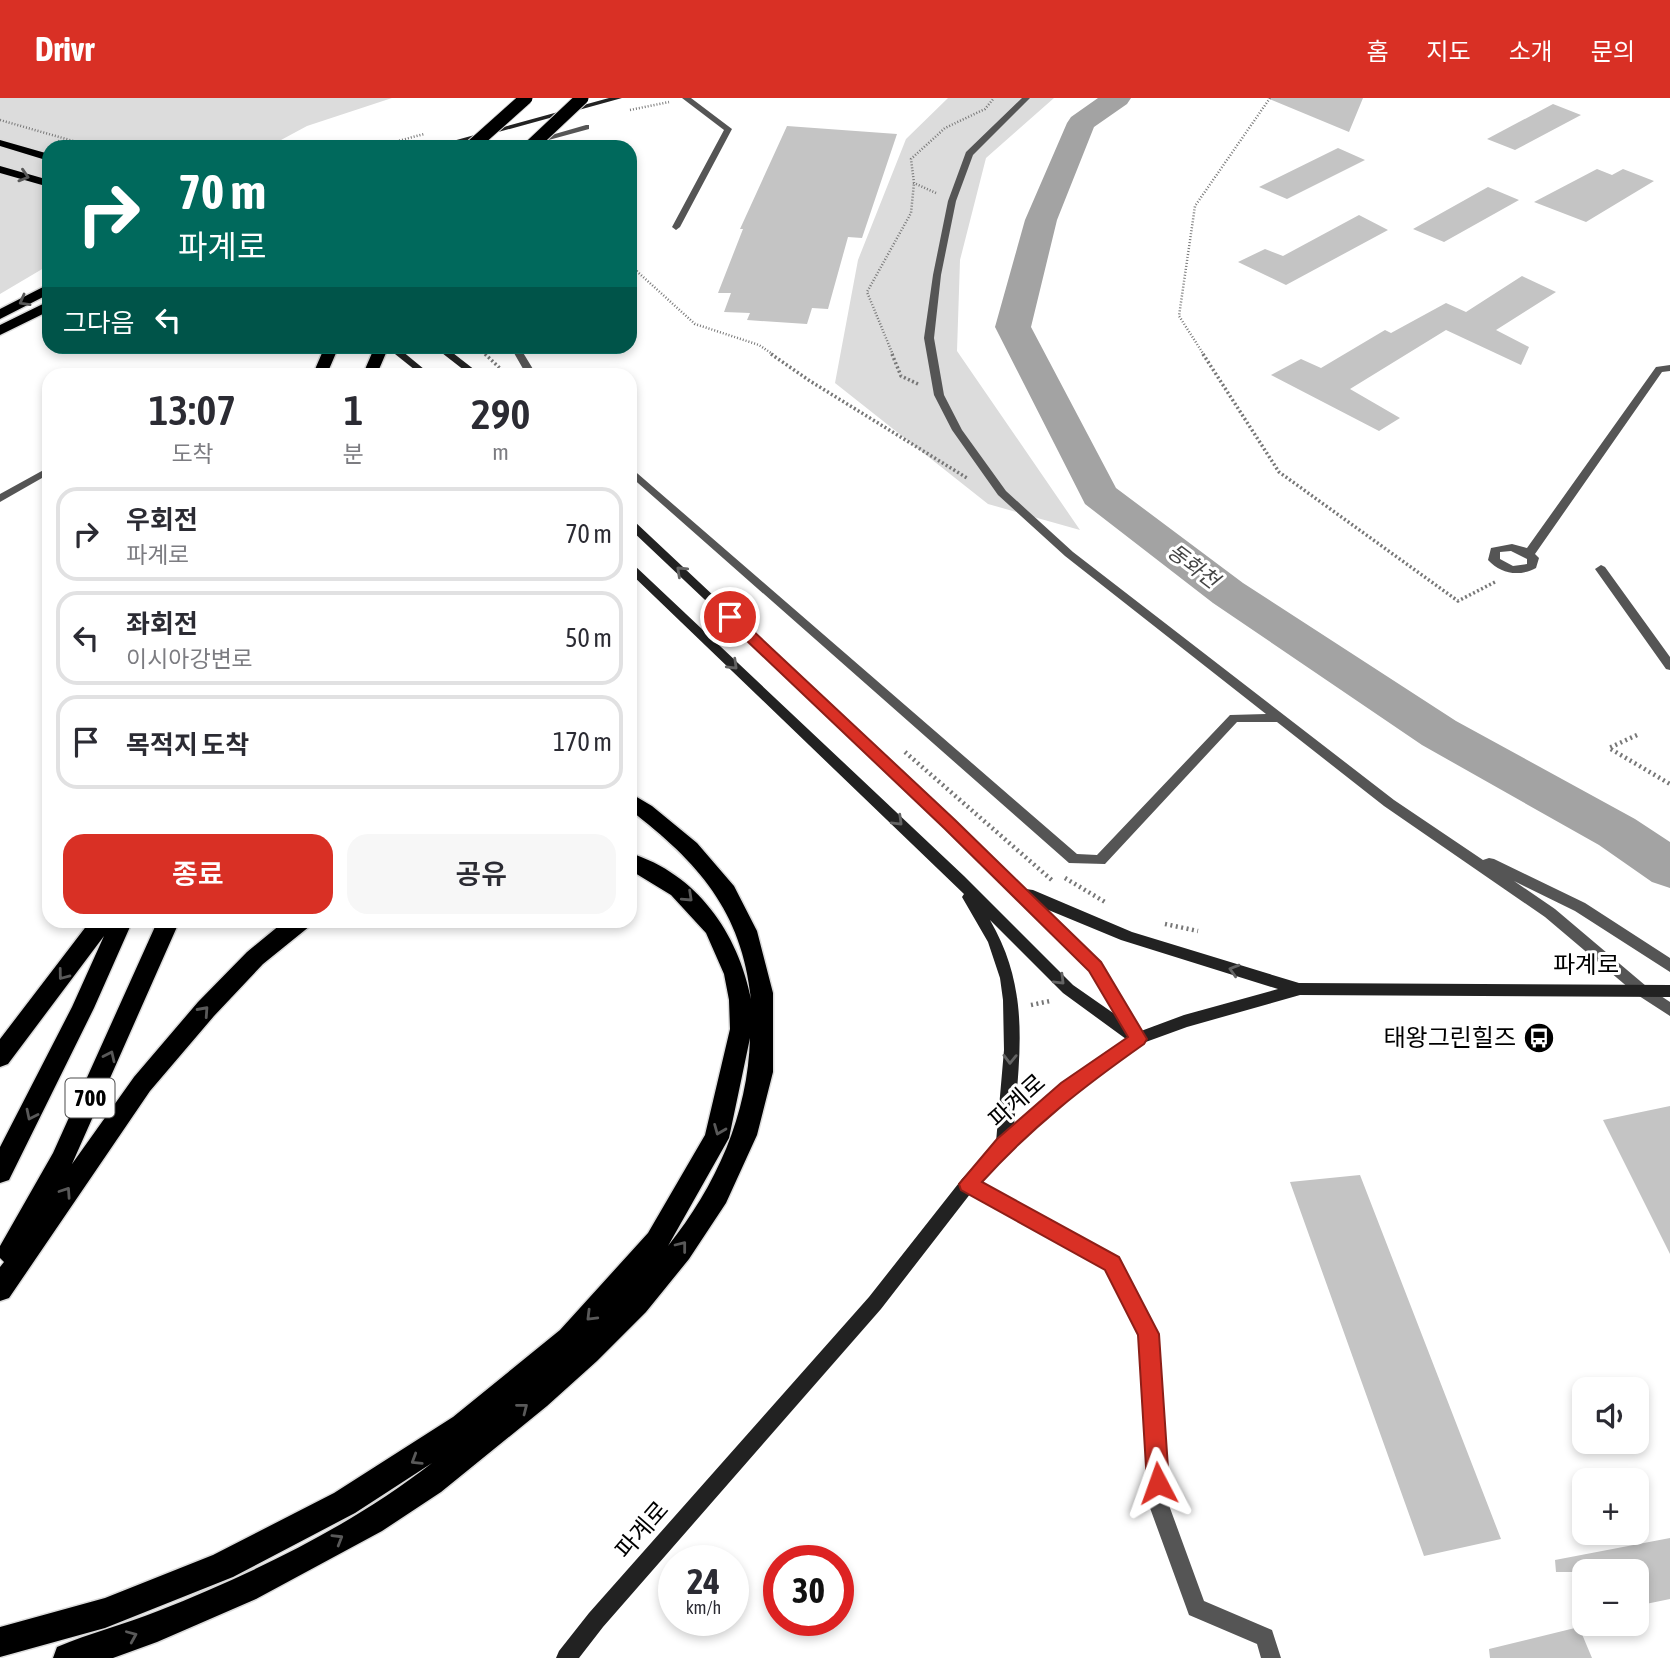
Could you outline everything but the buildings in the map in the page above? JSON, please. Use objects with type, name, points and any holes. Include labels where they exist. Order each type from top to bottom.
[{"type":"highway","points":[[479,140],[526,98]]},
{"type":"highway","points":[[537,140],[582,98]]},
{"type":"highway","points":[[0,143],[42,156]]},
{"type":"highway","points":[[0,169],[42,182]]},
{"type":"highway","points":[[0,315],[42,292]]},
{"type":"highway","points":[[0,331],[42,309]]},
{"type":"highway","points":[[68,1658],[123,1640],[218,1600],[322,1549],[413,1494],[538,1397],[601,1338],[647,1291],[692,1233],[725,1184],[744,1142],[759,1091],[765,1033],[762,991],[754,953],[736,908],[707,866],[674,833],[637,805]]},
{"type":"highway","points":[[0,1642],[113,1611],[216,1570],[290,1534],[368,1490],[431,1451],[550,1356],[603,1304],[642,1259],[679,1211],[702,1170],[720,1128],[732,1095],[740,1053],[742,1006],[734,970],[722,938],[703,912],[684,892],[637,864]]},
{"type":"highway","points":[[0,1057],[98,928]]},
{"type":"highway","name":"700","points":[[0,1172],[83,1008],[118,928]]},
{"type":"highway","name":"700","points":[[0,1269],[62,1160],[166,928]]},
{"type":"highway","points":[[0,1289],[142,1084],[206,1009],[255,958],[292,928]]},
{"type":"main road","points":[[461,140],[618,98]]},
{"type":"main road","points":[[399,354],[417,368]]},
{"type":"main road","points":[[448,354],[467,368]]},
{"type":"main road","points":[[637,530],[1016,887],[1095,967],[1138,1039]]},
{"type":"main road","points":[[637,574],[959,880],[1068,989],[1138,1039]]},
{"type":"main road","points":[[959,880],[1003,958],[1011,993],[1010,1068],[1004,1145]]},
{"type":"main road","points":[[1016,887],[1070,915],[1166,950],[1300,989]]},
{"type":"main road","name":"파계로","points":[[566,1658],[596,1620],[875,1303],[968,1184],[1004,1145],[1067,1089],[1138,1039],[1184,1021],[1300,989],[1670,990]]},
{"type":"street","points":[[676,228],[728,129],[686,98]]},
{"type":"street","points":[[1027,98],[969,154],[952,201],[937,275],[929,338],[939,396],[957,430],[1002,494],[1069,554],[1389,803],[1550,913],[1670,1010]]},
{"type":"street","points":[[539,140],[586,127]]},
{"type":"street","points":[[1529,554],[1658,369],[1670,368]]},
{"type":"street","points":[[0,499],[42,474]]},
{"type":"street","points":[[637,476],[1074,859],[1100,859],[1234,718],[1280,718]]},
{"type":"street","points":[[1512,547],[1533,558],[1532,566],[1517,571],[1498,564],[1493,556],[1495,550],[1512,547]]},
{"type":"street","points":[[1601,569],[1670,666]]},
{"type":"street","points":[[1446,842],[1580,907],[1670,966]]},
{"type":"street","points":[[968,1184],[1112,1264],[1149,1334],[1160,1507],[1196,1608],[1265,1637],[1271,1658]]},
{"type":"path","points":[[939,396],[901,376],[867,292],[911,213],[914,183],[911,159],[944,128],[985,110],[994,98]]},
{"type":"path","points":[[1270,98],[1195,206],[1179,316],[1279,472],[1458,601],[1517,571]]},
{"type":"path","points":[[0,120],[70,140]]},
{"type":"path","points":[[914,183],[952,201]]},
{"type":"path","points":[[637,271],[695,324],[759,345],[810,381],[977,484],[1002,494]]},
{"type":"path","points":[[485,354],[500,368]]},
{"type":"path","points":[[1637,735],[1609,748],[1670,784]]},
{"type":"path","points":[[900,747],[1063,890]]},
{"type":"path","points":[[1028,1006],[1054,1000]]},
{"type":"shaded area","points":[[0,98],[392,98],[307,126],[281,140],[42,140],[42,269],[0,294]]},
{"type":"shaded area","points":[[948,98],[1054,98],[986,158],[960,260],[957,351],[1080,530],[988,504],[835,383],[858,260],[906,139]]},
{"type":"waterway","name":"동화천","points":[[1117,98],[1081,123],[1041,220],[1013,327],[1099,495],[1228,593],[1439,733],[1617,832],[1670,868]]},
{"type":"place","name":"태왕그린힐즈","points":[[1539,1038]]},
{"type":"route","points":[[730,617],[1016,887],[1095,967],[1138,1039],[1067,1089],[1004,1145],[968,1184],[1112,1264],[1149,1334],[1158,1483]]}]
